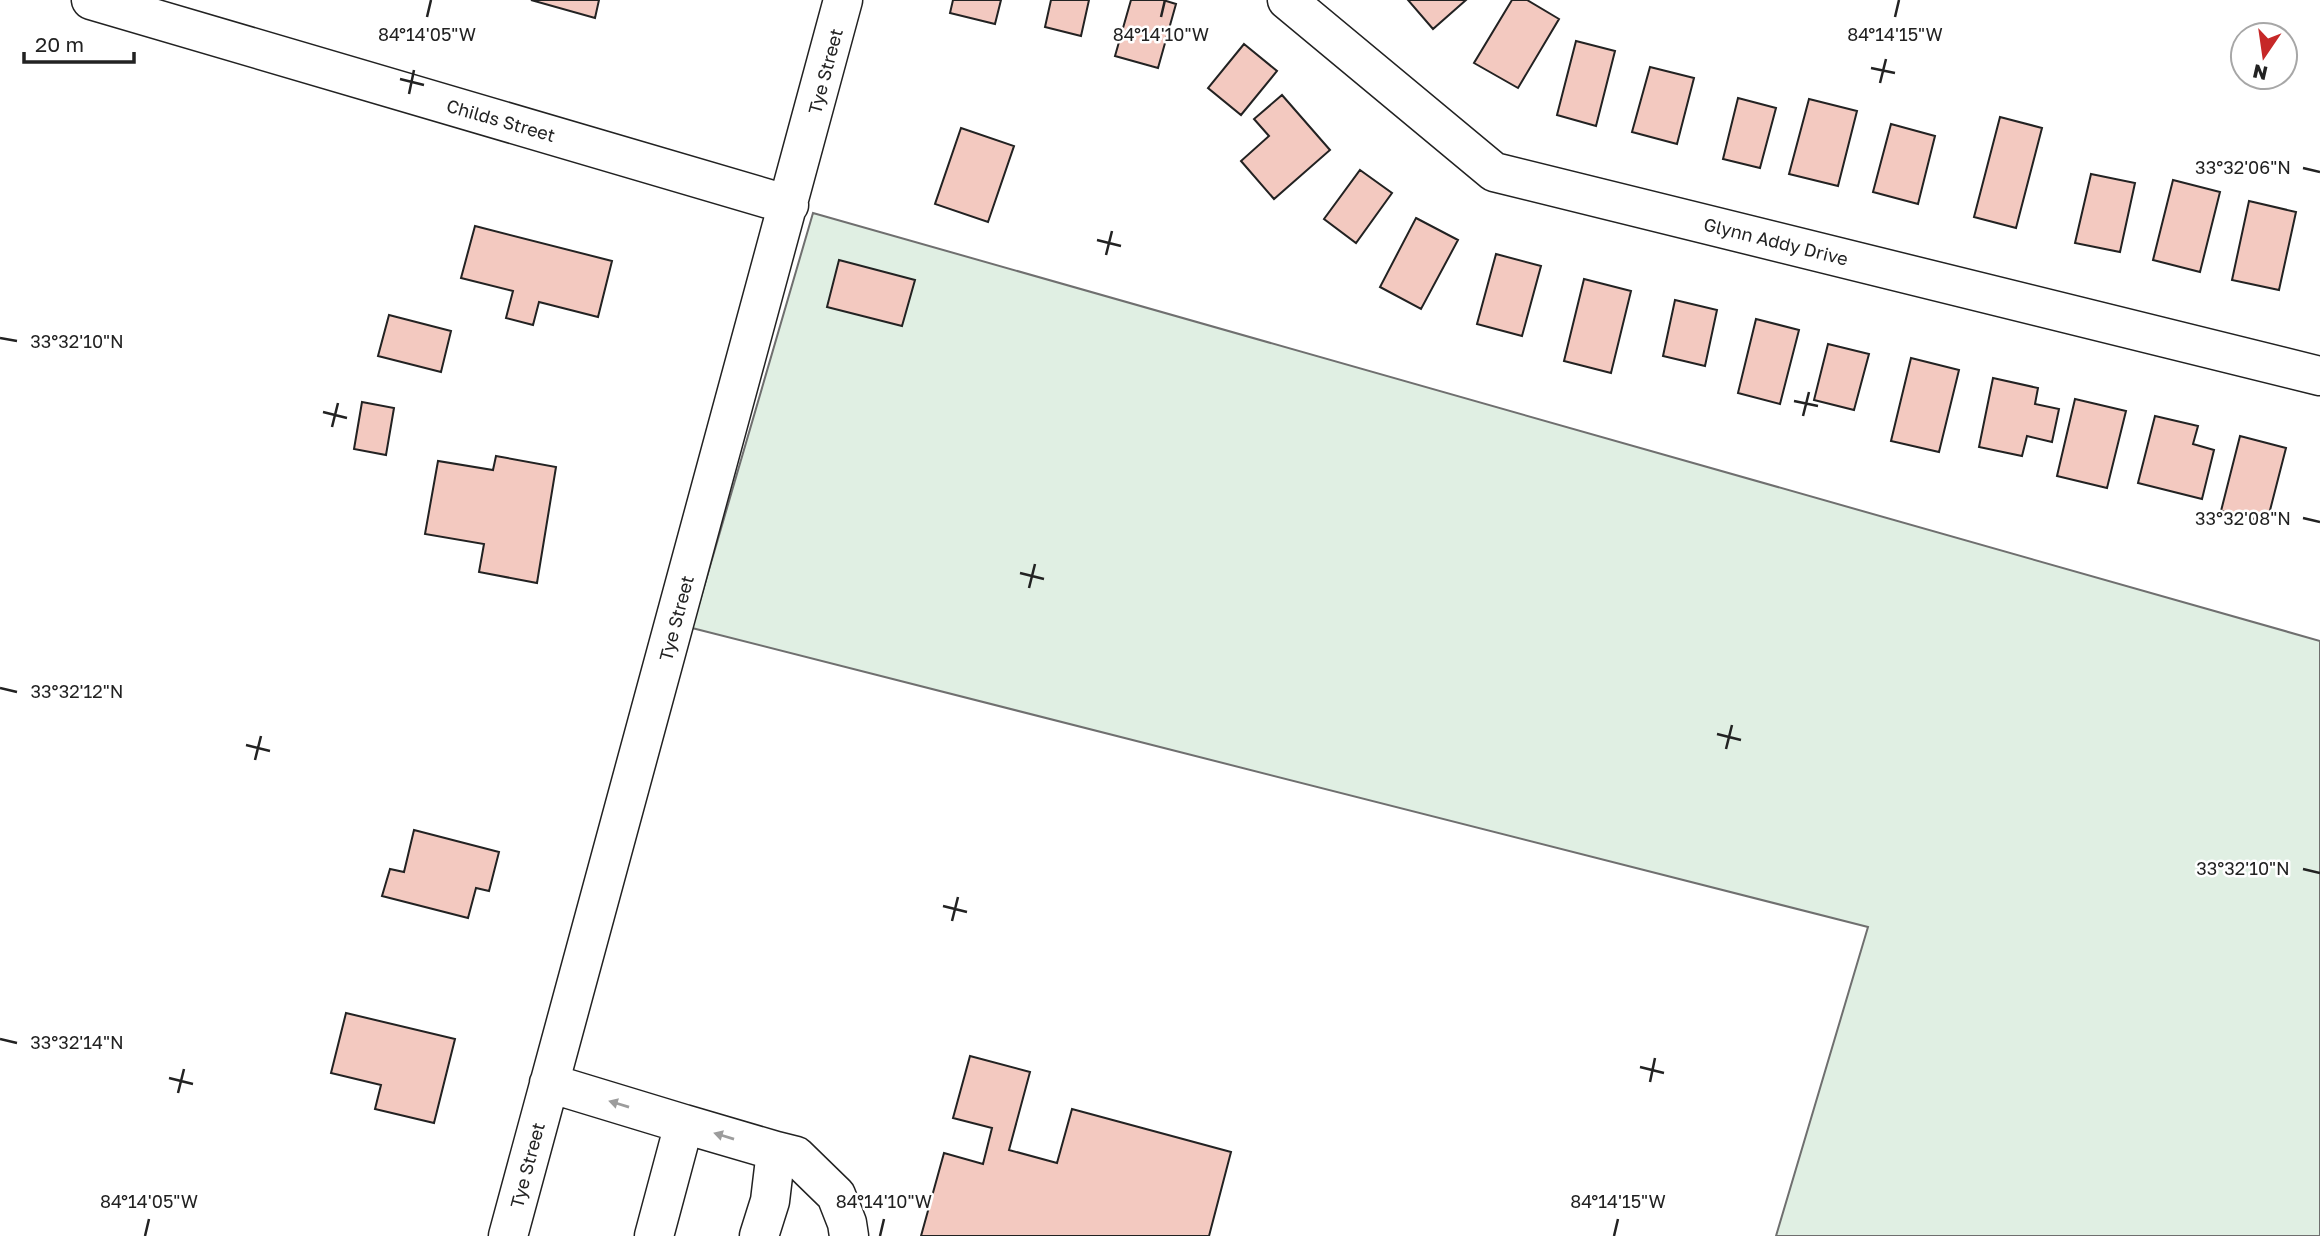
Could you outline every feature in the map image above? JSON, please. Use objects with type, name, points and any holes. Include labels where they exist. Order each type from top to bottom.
[{"type":"street","name":"Childs Street","points":[[91,0],[789,205]]},
{"type":"street","name":"Tye Street","points":[[508,1236],[843,0]]},
{"type":"street","name":"Glynn Addy Drive","points":[[1287,0],[1494,172],[2320,376]]},
{"type":"street","points":[[550,1083],[796,1156],[836,1195],[849,1236]]},
{"type":"street","points":[[654,1236],[684,1124]]},
{"type":"street","points":[[759,1236],[770,1201],[776,1151]]},
{"type":"green space","points":[[813,213],[2320,641],[2320,1236],[1776,1236],[1868,927],[692,628]]},
{"type":"building","points":[[531,0],[599,0],[595,18]]},
{"type":"building","points":[[953,0],[1001,0],[995,24],[950,13]]},
{"type":"building","points":[[1051,0],[1089,0],[1081,36],[1045,27]]},
{"type":"building","points":[[1131,0],[1163,0],[1176,4],[1158,68],[1115,56]]},
{"type":"building","points":[[1408,0],[1466,0],[1433,29]]},
{"type":"building","points":[[1512,0],[1527,0],[1559,19],[1518,88],[1474,63]]},
{"type":"building","points":[[1576,41],[1615,51],[1596,126],[1557,115]]},
{"type":"building","points":[[1244,44],[1277,71],[1241,115],[1208,88]]},
{"type":"building","points":[[1650,67],[1694,78],[1677,144],[1632,132]]},
{"type":"building","points":[[1282,95],[1330,150],[1274,199],[1241,161],[1269,136],[1254,119]]},
{"type":"building","points":[[1738,98],[1776,108],[1760,168],[1723,159]]},
{"type":"building","points":[[1809,99],[1857,111],[1838,186],[1789,174]]},
{"type":"building","points":[[2000,117],[2042,128],[2016,228],[1974,217]]},
{"type":"building","points":[[1891,124],[1935,136],[1918,204],[1873,192]]},
{"type":"building","points":[[961,128],[1014,146],[988,222],[935,204]]},
{"type":"building","points":[[1360,170],[1392,193],[1356,243],[1324,219]]},
{"type":"building","points":[[2091,174],[2135,183],[2120,252],[2075,243]]},
{"type":"building","points":[[2173,180],[2220,192],[2200,272],[2153,260]]},
{"type":"building","points":[[2249,201],[2296,212],[2279,290],[2232,280]]},
{"type":"building","points":[[1416,218],[1458,240],[1421,309],[1380,287]]},
{"type":"building","points":[[475,226],[612,261],[598,317],[539,302],[533,325],[506,318],[513,291],[461,278]]},
{"type":"building","points":[[1496,254],[1541,266],[1522,336],[1477,324]]},
{"type":"building","points":[[839,260],[915,280],[902,326],[827,307]]},
{"type":"building","points":[[1584,279],[1631,291],[1611,373],[1564,361]]},
{"type":"building","points":[[1675,300],[1717,310],[1705,366],[1663,356]]},
{"type":"building","points":[[389,315],[451,331],[441,372],[378,356]]},
{"type":"building","points":[[1756,319],[1799,330],[1780,404],[1738,393]]},
{"type":"building","points":[[1828,344],[1869,354],[1854,410],[1814,400]]},
{"type":"building","points":[[1911,358],[1959,370],[1939,452],[1891,441]]},
{"type":"building","points":[[1993,378],[2038,388],[2035,404],[2059,409],[2052,442],[2027,436],[2022,456],[1979,447]]},
{"type":"building","points":[[2075,399],[2126,411],[2107,488],[2057,476]]},
{"type":"building","points":[[362,402],[394,408],[386,455],[354,449]]},
{"type":"building","points":[[2155,416],[2198,426],[2193,444],[2214,450],[2202,499],[2138,483]]},
{"type":"building","points":[[2240,436],[2286,448],[2267,522],[2221,511]]},
{"type":"building","points":[[496,456],[556,467],[537,583],[479,572],[484,544],[425,534],[438,461],[493,470]]},
{"type":"building","points":[[414,830],[499,852],[489,891],[476,888],[468,918],[382,896],[390,869],[404,872]]},
{"type":"building","points":[[346,1013],[455,1039],[434,1123],[375,1109],[381,1085],[331,1073]]},
{"type":"building","points":[[970,1056],[1030,1072],[1009,1150],[1057,1163],[1072,1109],[1231,1152],[1209,1236],[921,1236],[944,1153],[983,1164],[992,1128],[953,1118]]}]
